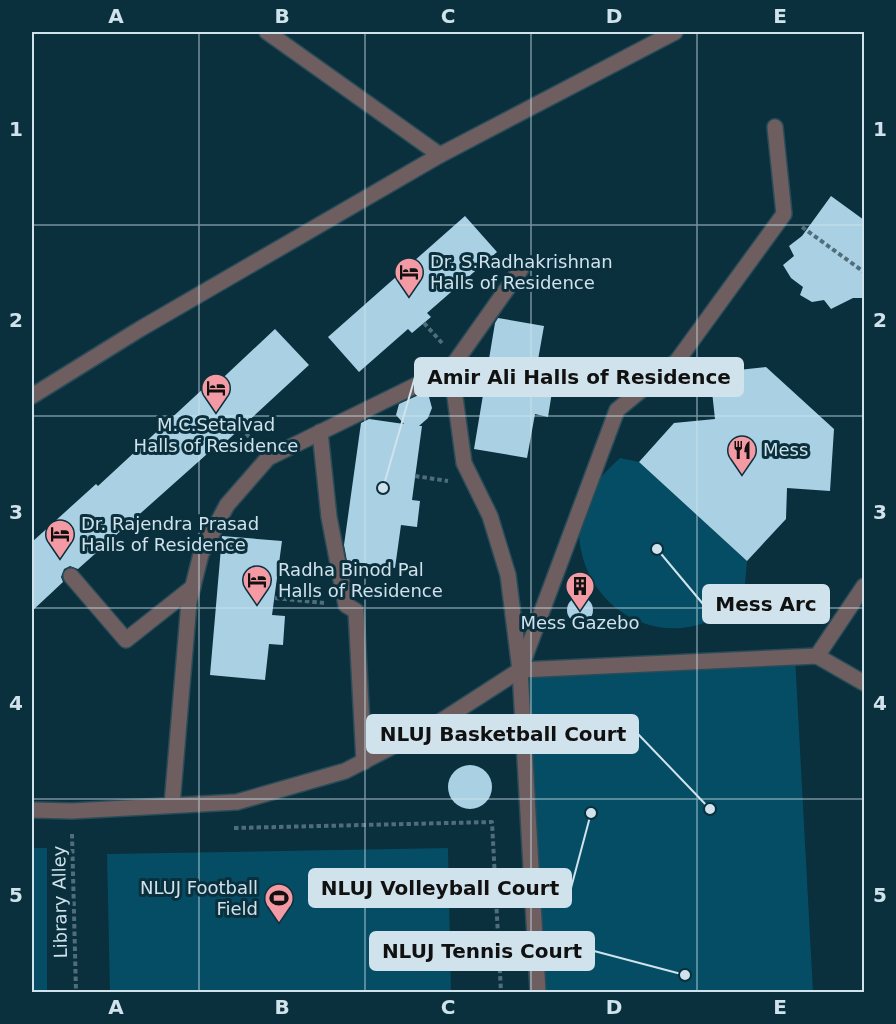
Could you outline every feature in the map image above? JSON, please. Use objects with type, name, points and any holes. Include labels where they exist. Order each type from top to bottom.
[{"type":"street","points":[[267,32],[440,155]]},
{"type":"street","points":[[32,396],[140,329],[440,155],[675,32]]},
{"type":"street","points":[[520,670],[620,408],[677,361],[784,214],[775,127]]},
{"type":"street","points":[[172,805],[189,602],[201,554],[227,505],[268,458],[451,368],[521,269]]},
{"type":"street","points":[[451,368],[464,463],[490,516],[508,575],[520,670],[538,993]]},
{"type":"street","points":[[320,432],[329,517],[346,606],[356,611],[364,762]]},
{"type":"street","points":[[71,576],[126,640],[193,587]]},
{"type":"street","points":[[817,656],[864,586]]},
{"type":"street","points":[[32,810],[72,811],[237,801],[345,771],[438,723],[520,670],[817,656],[864,683]]},
{"type":"path","points":[[784,214],[864,272]]},
{"type":"path","points":[[536,371],[593,377],[620,408]]},
{"type":"path","points":[[275,598],[346,606]]},
{"type":"path","name":"Library Alley","points":[[72,811],[76,993]]},
{"type":"path","points":[[228,828],[492,822],[501,993]]},
{"type":"shaded area","points":[[620,458],[639,462],[747,561],[744,595],[719,616],[697,625],[675,628],[653,626],[633,619],[615,607],[599,591],[588,572],[581,550],[580,521],[582,509],[591,491]]},
{"type":"shaded area","points":[[795,656],[813,992],[538,992],[520,670]]},
{"type":"shaded area","points":[[32,848],[47,848],[47,992],[32,992]]},
{"type":"shaded area","name":"NLUJ Football Field","points":[[448,848],[451,992],[110,992],[107,854]]},
{"type":"building","points":[[831,196],[864,220],[864,298],[853,298],[831,309],[824,300],[812,302],[800,295],[803,287],[791,278],[783,265],[794,256],[789,246],[802,236]]},
{"type":"building","name":"Dr. S.Radhakrishnan Halls of Residence","points":[[465,216],[497,252],[427,313],[431,317],[412,333],[408,329],[359,372],[328,337]]},
{"type":"building","points":[[498,318],[544,326],[533,388],[552,392],[548,417],[535,414],[527,458],[474,449],[495,323]]},
{"type":"building","points":[[275,329],[309,365],[218,449],[216,446],[78,569],[70,566],[64,569],[61,577],[63,582],[32,611],[32,542],[96,484],[98,486],[206,386],[210,390]]},
{"type":"building","name":"Mess","points":[[766,367],[834,429],[830,491],[787,488],[786,519],[747,561],[639,462],[674,423],[715,419],[710,373]]},
{"type":"building","points":[[423,393],[429,397],[432,408],[428,418],[419,426],[422,426],[412,500],[420,501],[417,527],[401,525],[395,568],[347,561],[344,545],[361,423],[369,419],[404,424],[396,415],[399,404]]},
{"type":"building","name":"Radha Binod Pal Halls of Residence","points":[[222,536],[282,541],[272,615],[285,616],[283,645],[269,644],[265,680],[210,675]]},
{"type":"building","name":"Mess Gazebo","points":[[580,597],[589,601],[593,610],[589,619],[580,623],[571,619],[567,610],[571,601]]},
{"type":"building","points":[[470,765],[485,772],[492,787],[485,802],[470,809],[455,802],[448,787],[455,772]]},
{"type":"place","name":"Dr. S.Radhakrishnan Halls of Residence","points":[[409,298]]},
{"type":"place","name":"M.C.Setalvad Halls of Residence","points":[[216,414]]},
{"type":"place","name":"Mess","points":[[742,476]]},
{"type":"place","name":"Amir Ali Halls of Residence","points":[[383,488]]},
{"type":"place","name":"Mess Arc","points":[[657,549]]},
{"type":"place","name":"Dr. Rajendra Prasad Halls of Residence","points":[[60,560]]},
{"type":"place","name":"Radha Binod Pal Halls of Residence","points":[[257,606]]},
{"type":"place","name":"Mess Gazebo","points":[[580,612]]},
{"type":"place","name":"NLUJ Basketball Court","points":[[710,809]]},
{"type":"place","name":"NLUJ Volleyball Court","points":[[591,813]]},
{"type":"place","name":"NLUJ Football Field","points":[[279,924]]},
{"type":"place","name":"NLUJ Tennis Court","points":[[685,975]]}]
